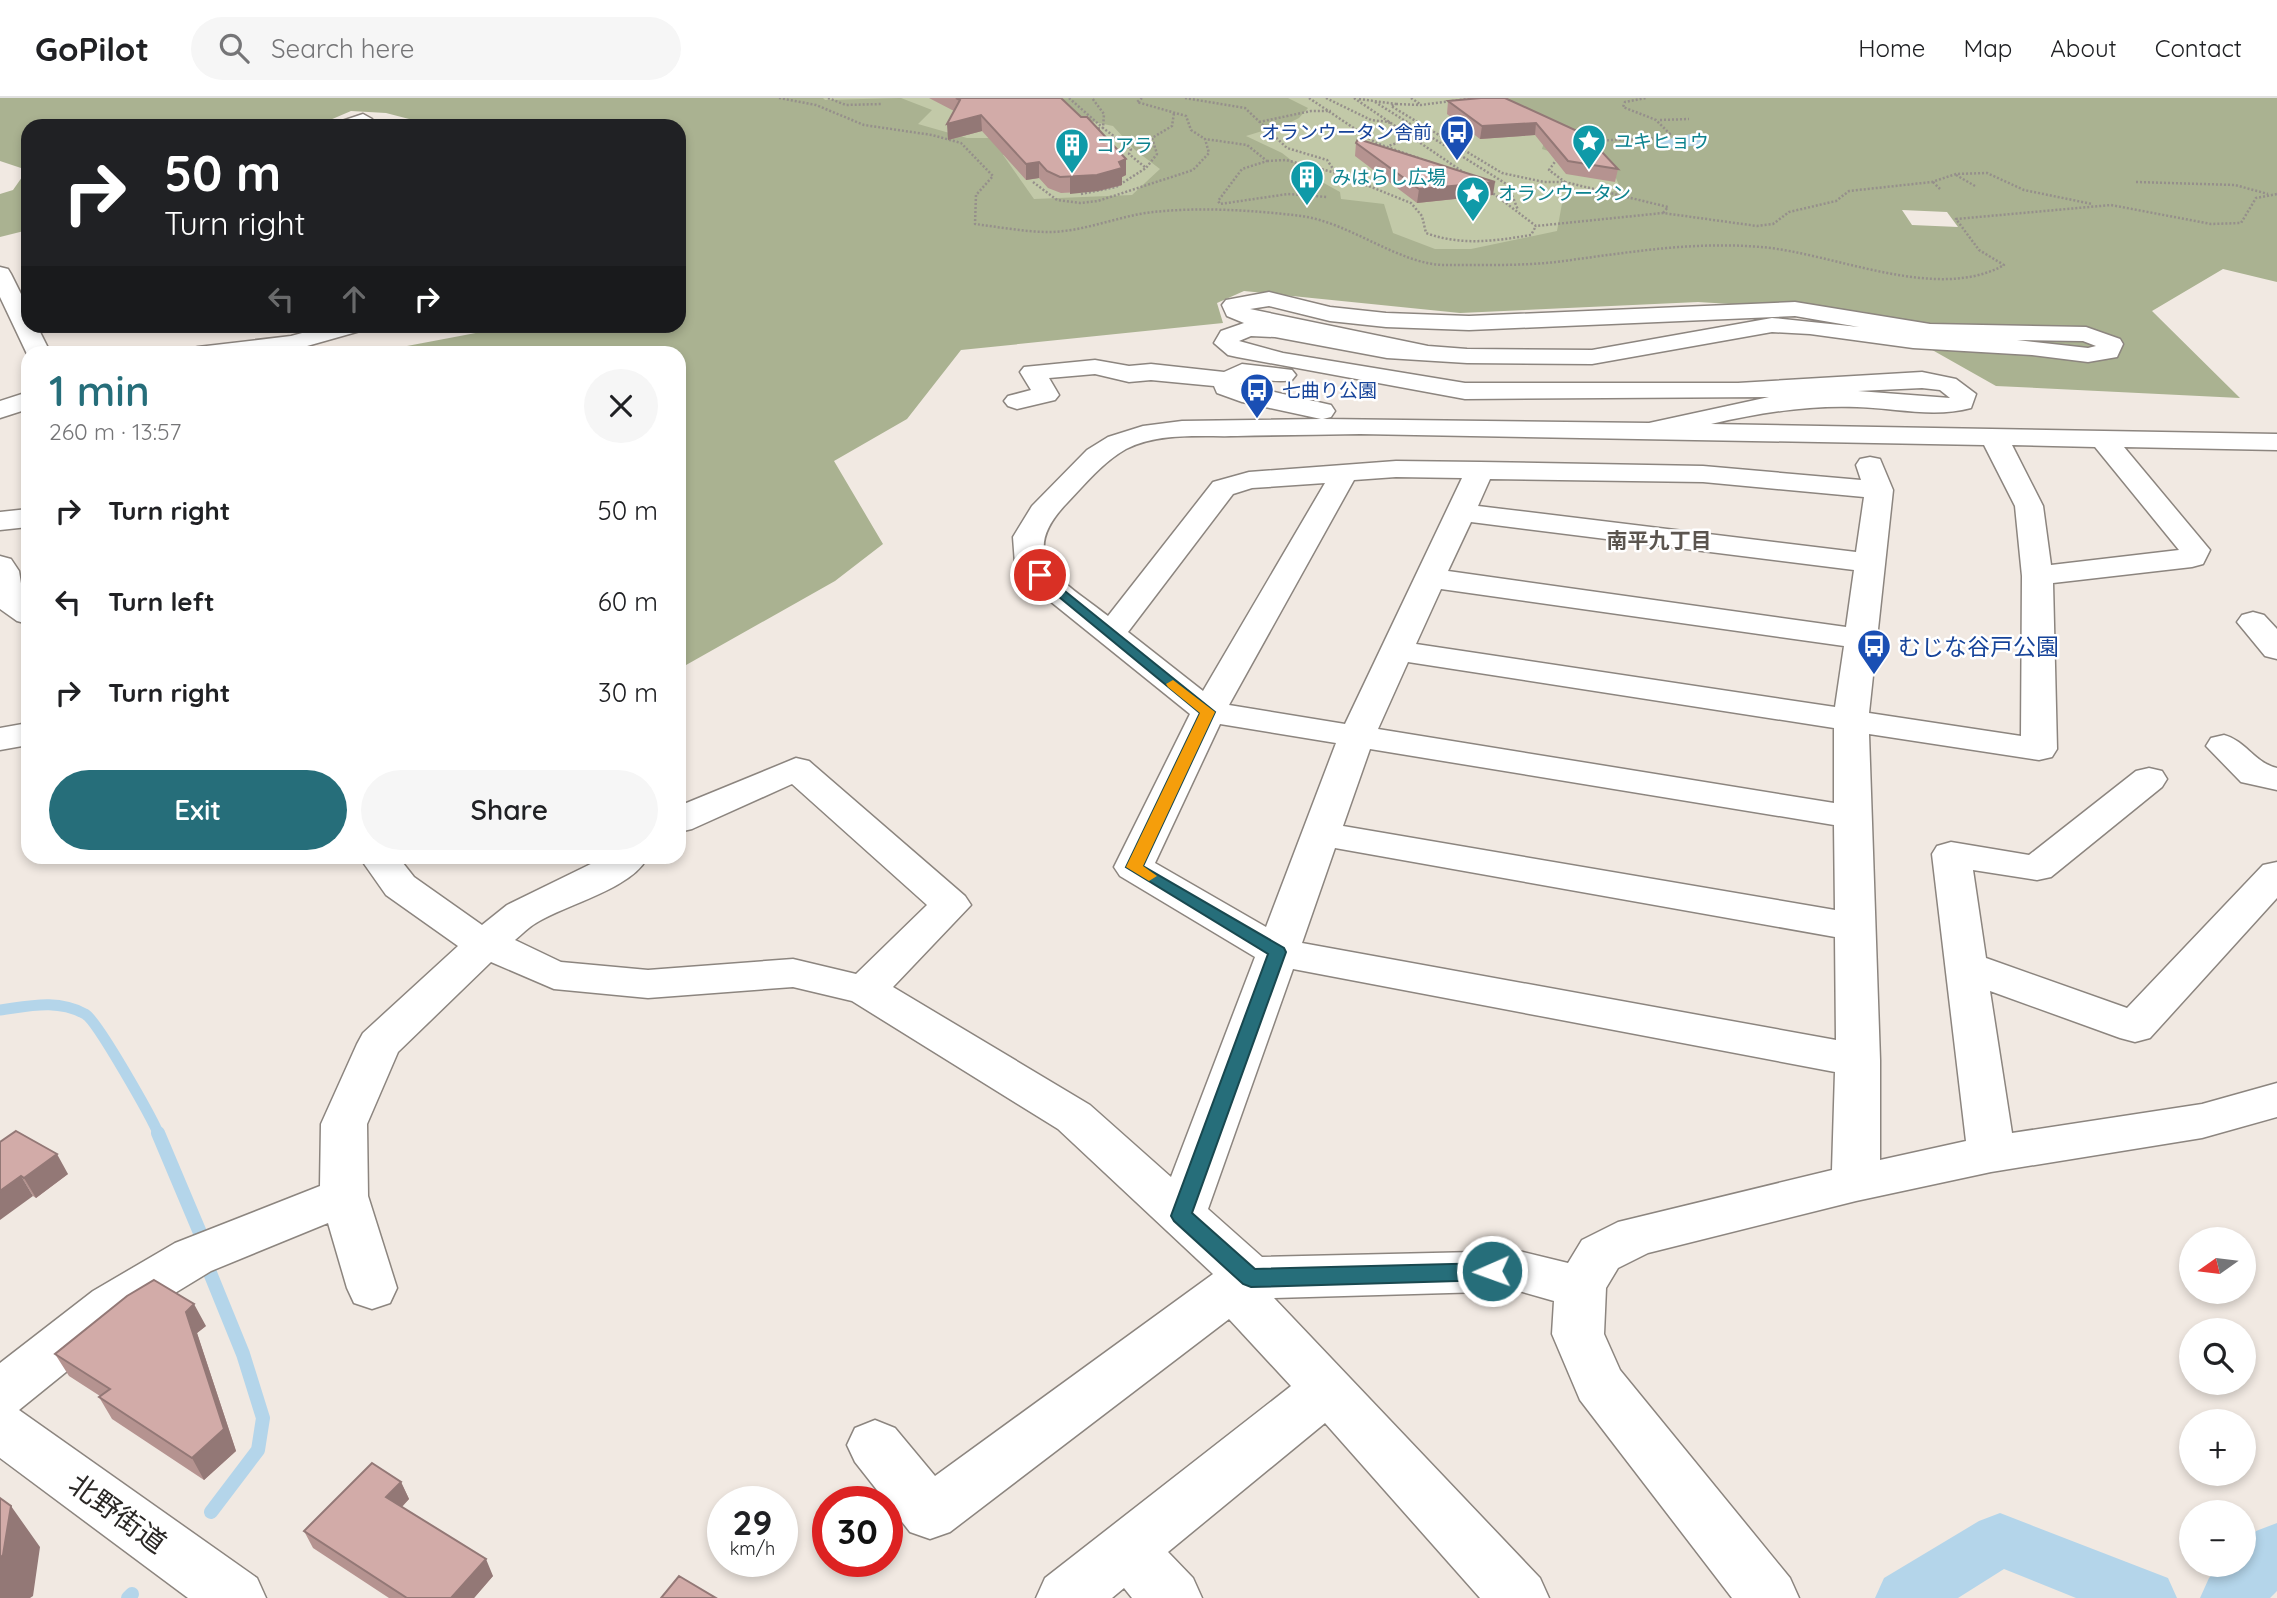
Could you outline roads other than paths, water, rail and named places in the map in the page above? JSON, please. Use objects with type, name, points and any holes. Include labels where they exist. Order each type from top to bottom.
[{"type":"street","points":[[6,273],[21,310]]},
{"type":"street","points":[[1426,354],[1245,316],[1235,311],[1234,304],[1269,299],[1330,314],[1386,320],[1469,323],[1796,309],[1930,331],[2086,334],[2111,344],[2108,352],[2088,355],[2032,348],[1913,341],[1810,327],[1772,326],[1640,351],[1592,357],[1532,358],[1426,354],[1387,351],[1248,329],[1229,336],[1226,343],[1237,350],[1271,357],[1465,391]]},
{"type":"street","points":[[267,346],[293,343],[328,333]]},
{"type":"street","points":[[1640,351],[1804,342],[1821,346],[1828,354]]},
{"type":"street","points":[[1627,392],[1712,371],[1769,366]]},
{"type":"street","points":[[1017,401],[1046,395],[1033,372],[1095,367],[1129,374],[1151,372],[1228,380],[1242,372],[1271,373],[1391,390],[1738,391],[1922,380],[1947,384],[1963,394],[1962,402],[1948,406],[1861,400],[1806,400],[1767,404],[1645,432]]},
{"type":"street","points":[[1228,380],[1226,388],[1242,394],[1303,408],[1431,428]]},
{"type":"street","points":[[0,410],[21,402]]},
{"type":"street","points":[[1853,817],[1208,712],[1051,586],[1030,564],[1028,537],[1042,512],[1097,456],[1118,443],[1143,434],[1182,429],[1431,428],[2277,442]]},
{"type":"street","points":[[1856,1183],[1858,1060],[1851,721],[1879,489],[1860,437]]},
{"type":"street","points":[[1397,651],[2039,749],[2037,576],[2029,506],[1995,439]]},
{"type":"street","points":[[2037,576],[2192,558],[2195,550],[2104,440]]},
{"type":"street","points":[[1110,634],[1223,488],[1249,480],[1345,472],[1480,470],[1703,474],[1879,489]]},
{"type":"street","points":[[1181,1216],[1356,738],[1480,470]]},
{"type":"street","points":[[1345,472],[1208,712],[1134,867],[1278,952],[1858,1060]]},
{"type":"street","points":[[1461,512],[1870,563]]},
{"type":"street","points":[[0,521],[21,519]]},
{"type":"street","points":[[0,565],[4,571],[8,600],[21,609]]},
{"type":"street","points":[[1430,578],[1861,639]]},
{"type":"street","points":[[2253,622],[2277,649]]},
{"type":"street","points":[[0,739],[21,735]]},
{"type":"street","points":[[2224,746],[2254,774],[2277,779]]},
{"type":"street","points":[[686,817],[796,769],[951,905],[865,990]]},
{"type":"street","points":[[1992,1154],[1951,854],[2038,868],[2149,779]]},
{"type":"street","points":[[1321,834],[1856,927]]},
{"type":"street","points":[[384,864],[400,886],[469,935],[554,975],[648,984],[793,973],[865,990],[1074,1117],[1181,1216],[1241,1283],[1328,1389],[1518,1598]]},
{"type":"street","points":[[372,1288],[344,1196],[345,1124],[379,1044],[487,942],[521,914],[607,873],[620,864]]},
{"type":"street","points":[[1968,967],[2135,1027],[2276,876]]},
{"type":"street","points":[[1769,1598],[1600,1384],[1578,1334],[1581,1287],[1600,1254],[1636,1236],[1856,1183],[1992,1154],[2202,1121],[2277,1100]]},
{"type":"street","points":[[0,1394],[111,1306],[193,1258],[344,1196]]},
{"type":"street","points":[[875,1445],[930,1513],[1241,1283],[1519,1271],[1581,1287]]},
{"type":"street","points":[[1066,1598],[1328,1389]]},
{"type":"street","name":"北野街道","points":[[0,1427],[236,1598]]},
{"type":"street","points":[[1127,1550],[1172,1598]]},
{"type":"water","points":[[1691,134],[1706,135],[1708,144],[1665,149],[1655,142]]},
{"type":"waterway","points":[[0,1010],[54,1005],[85,1014],[112,1050],[158,1133]]},
{"type":"waterway","points":[[158,1133],[201,1235]]},
{"type":"waterway","points":[[206,1263],[243,1354],[263,1418],[258,1450],[211,1512]]},
{"type":"waterway","points":[[1905,1598],[2000,1540],[2147,1598]]},
{"type":"waterway","points":[[2230,1598],[2277,1550]]},
{"type":"waterway","points":[[128,1598],[132,1594]]},
{"type":"place","name":"オランウータン舎前","points":[[1457,162]]},
{"type":"place","name":"ユキヒョウ","points":[[1589,171]]},
{"type":"place","name":"コアラ","points":[[1072,175]]},
{"type":"place","name":"みはらし広場","points":[[1307,207]]},
{"type":"place","name":"オランウータン","points":[[1473,223]]},
{"type":"place","name":"七曲り公園","points":[[1257,420]]},
{"type":"place","name":"むじな谷戸公園","points":[[1874,676]]},
{"type":"district","name":"南平九丁目","points":[[1659,540]]}]
